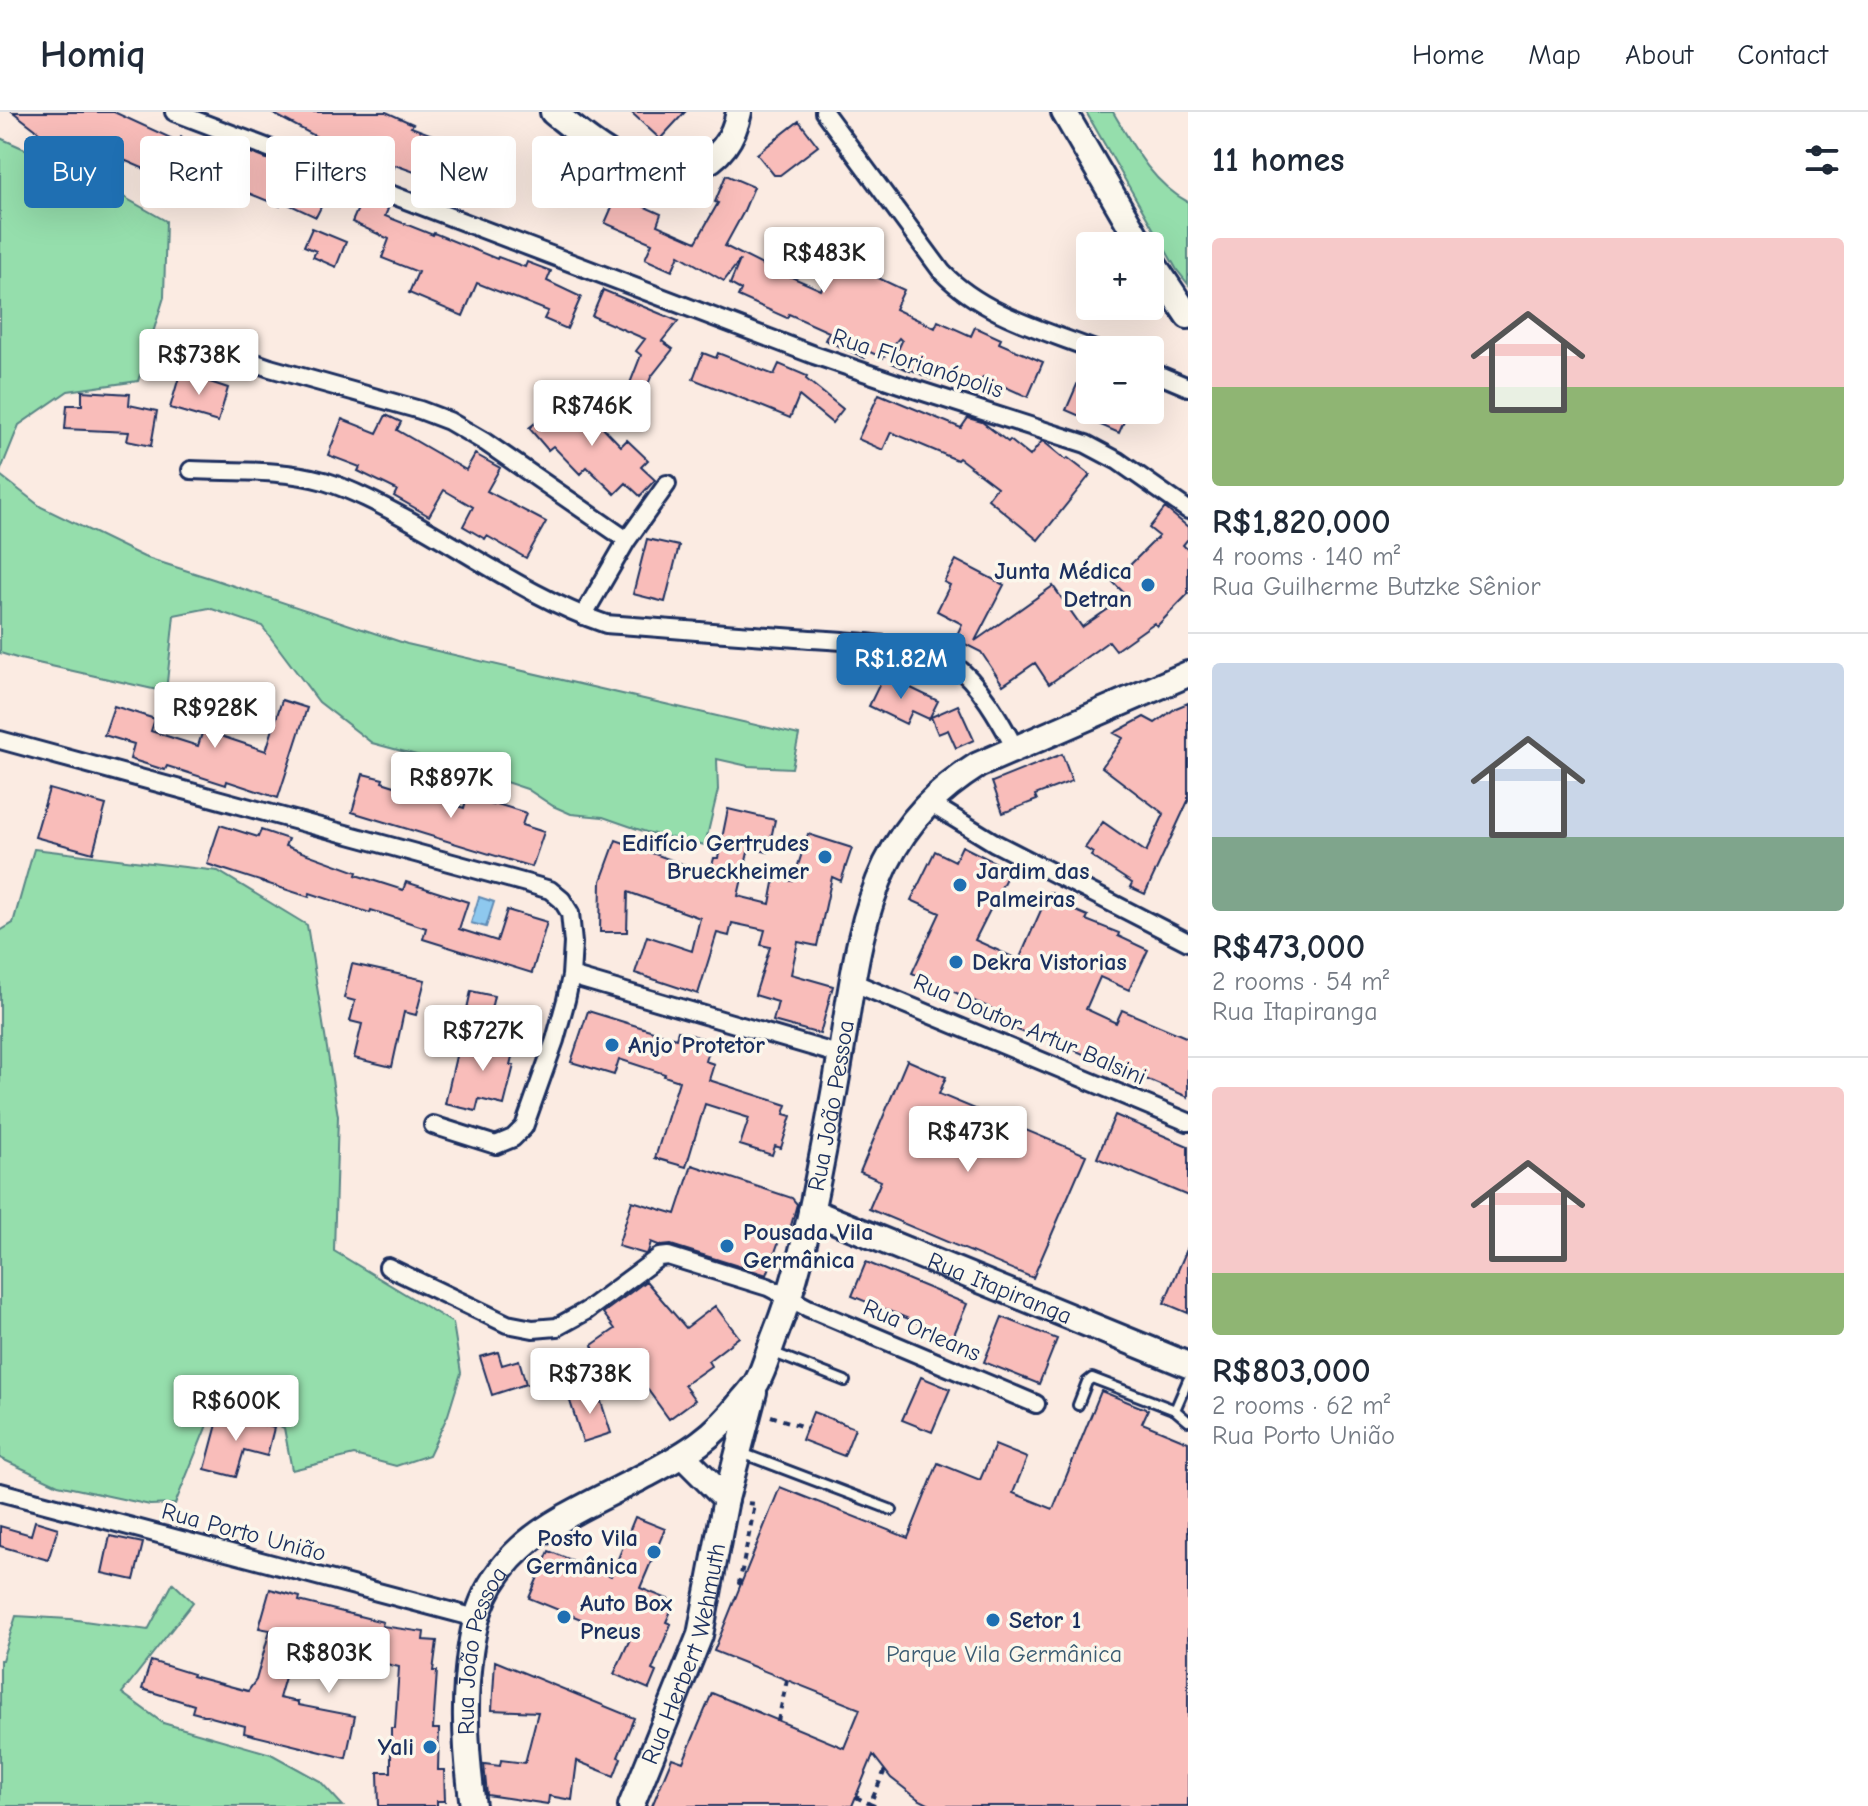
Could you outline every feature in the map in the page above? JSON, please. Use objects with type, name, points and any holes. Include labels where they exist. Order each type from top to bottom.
[{"type":"main road","points":[[553,112],[597,147],[639,168],[659,174],[685,172],[708,163],[725,146],[739,112]]},
{"type":"main road","points":[[1064,112],[1134,232]]},
{"type":"main road","points":[[1164,281],[1188,316]]},
{"type":"main road","name":"Rua João Pessoa","points":[[473,1806],[467,1766],[465,1710],[470,1641],[488,1588],[502,1567],[546,1529],[683,1456],[708,1439],[757,1381],[790,1299],[808,1232],[852,982],[875,891],[904,835],[928,802],[953,780],[978,765],[1187,676]]},
{"type":"main road","name":"Rua Itapiranga","points":[[811,1211],[1188,1365]]},
{"type":"main road","name":"Rua Herbert Wehmuth","points":[[631,1806],[700,1635],[726,1499],[757,1381]]},
{"type":"main road","points":[[683,1456],[726,1499]]},
{"type":"street","name":"Rua Florianópolis","points":[[174,112],[814,355],[1086,444],[1118,461],[1188,510]]},
{"type":"street","points":[[824,112],[942,272],[958,288],[1013,318],[1076,343]]},
{"type":"street","points":[[199,343],[270,368],[449,421],[485,442],[627,540]]},
{"type":"street","points":[[1164,377],[1188,387]]},
{"type":"street","points":[[191,470],[290,474],[326,481],[383,506],[532,591],[606,624],[871,644],[931,654],[953,664],[971,681],[1002,723],[1015,748]]},
{"type":"street","points":[[583,616],[627,540],[667,484]]},
{"type":"street","points":[[0,740],[550,890],[562,900],[570,913],[573,943],[571,976],[555,1040],[524,1127],[513,1138],[496,1145],[433,1125]]},
{"type":"street","points":[[928,802],[995,843],[1188,942]]},
{"type":"street","points":[[571,976],[841,1055]]},
{"type":"street","name":"Rua Doutor Artur Balsini","points":[[852,982],[1188,1122]]},
{"type":"street","name":"Rua Orleans","points":[[388,1267],[507,1324],[533,1329],[557,1327],[586,1311],[659,1257],[668,1256],[768,1287],[1036,1404]]},
{"type":"street","name":"Rua Porto União","points":[[0,1492],[476,1618]]},
{"type":"lane","points":[[769,1351],[845,1381]]},
{"type":"lane","points":[[1078,1405],[1087,1382],[1096,1378],[1175,1410],[1188,1421]]},
{"type":"lane","points":[[1175,1410],[1188,1380]]},
{"type":"lane","points":[[738,1452],[892,1510]]},
{"type":"path","points":[[764,1414],[807,1428]]},
{"type":"path","points":[[741,1584],[755,1504],[751,1504]]},
{"type":"path","points":[[778,1721],[787,1680]]},
{"type":"path","points":[[856,1797],[873,1805],[885,1770]]},
{"type":"green space","points":[[1086,112],[1113,112],[1154,174],[1188,202],[1188,284],[1164,247],[1164,232],[1155,232]]},
{"type":"green space","points":[[0,138],[24,149],[24,208],[124,208],[124,197],[166,221],[164,297],[138,381],[68,391],[19,425],[0,472]]},
{"type":"green space","points":[[0,475],[41,507],[144,557],[407,644],[799,735],[792,768],[748,766],[717,759],[718,790],[705,845],[646,832],[603,817],[571,814],[527,789],[372,743],[319,702],[262,626],[209,608],[174,615],[166,692],[0,653]]},
{"type":"green space","points":[[34,849],[218,871],[307,925],[338,1116],[334,1251],[453,1323],[461,1373],[448,1415],[429,1455],[396,1466],[354,1455],[292,1470],[284,1428],[245,1408],[211,1415],[175,1504],[150,1505],[58,1485],[0,1458],[0,931],[13,923]]},
{"type":"green space","points":[[173,1583],[193,1602],[122,1693],[163,1723],[271,1754],[320,1781],[343,1806],[0,1806],[0,1660],[16,1616],[70,1619],[148,1630]]},
{"type":"water","points":[[479,897],[494,902],[486,927],[471,923]]},
{"type":"building","points":[[13,112],[114,112],[166,136],[140,136],[140,167],[124,160],[124,136],[44,136]]},
{"type":"building","points":[[270,112],[386,112],[413,124],[411,127],[435,136],[411,136],[411,171],[395,165],[395,136],[315,136]]},
{"type":"building","points":[[631,112],[685,112],[663,136],[657,136]]},
{"type":"building","points":[[799,121],[818,146],[780,175],[774,175],[757,154]]},
{"type":"building","points":[[250,153],[266,159],[266,200],[250,194]]},
{"type":"building","points":[[726,175],[754,187],[725,246],[768,268],[783,235],[803,244],[789,276],[821,290],[836,258],[904,290],[895,309],[935,328],[938,321],[971,336],[975,327],[1001,339],[999,343],[1043,362],[1028,397],[983,377],[979,385],[936,368],[931,379],[892,363],[902,341],[899,338],[883,358],[868,351],[865,358],[825,340],[829,332],[789,314],[787,318],[738,296],[741,290],[730,284],[740,260],[724,281],[679,255],[672,271],[645,259],[652,243],[605,223],[612,208],[647,208],[661,214],[657,225],[696,242],[718,203],[715,202]]},
{"type":"building","points":[[297,208],[320,208],[316,217]]},
{"type":"building","points":[[358,208],[386,208],[385,216],[433,235],[497,259],[525,267],[527,262],[551,271],[547,281],[581,297],[567,329],[544,319],[548,311],[477,283],[463,316],[409,293],[418,272],[382,258],[389,239],[352,222]]},
{"type":"building","points":[[312,228],[346,242],[336,267],[313,257],[316,251],[304,246]]},
{"type":"building","points":[[603,290],[678,321],[662,341],[673,349],[651,377],[645,392],[629,386],[641,355],[636,351],[645,339],[592,316]]},
{"type":"building","points":[[703,353],[716,358],[718,353],[774,375],[779,364],[807,376],[806,379],[843,409],[832,423],[799,396],[790,418],[693,379]]},
{"type":"building","points":[[181,370],[228,388],[218,422],[170,408]]},
{"type":"building","points":[[1076,387],[1076,414],[1066,410]]},
{"type":"building","points":[[82,391],[130,394],[129,405],[157,411],[151,446],[127,441],[129,432],[65,429],[67,405],[82,405]]},
{"type":"building","points":[[879,394],[961,428],[968,418],[982,422],[1030,456],[1042,441],[1090,475],[1038,540],[988,499],[997,487],[959,458],[957,460],[891,432],[883,450],[858,439]]},
{"type":"building","points":[[569,396],[591,423],[595,419],[621,446],[627,440],[648,460],[641,467],[655,480],[640,496],[626,483],[615,494],[587,467],[580,474],[553,446],[548,450],[529,428]]},
{"type":"building","points":[[386,415],[401,422],[397,430],[466,470],[475,454],[500,468],[487,491],[546,522],[526,558],[463,526],[473,507],[444,490],[429,516],[394,496],[397,490],[358,471],[360,467],[328,455],[342,419],[377,433]]},
{"type":"building","points":[[1098,424],[1123,424],[1119,433]]},
{"type":"building","points":[[1165,508],[1188,527],[1188,539],[1183,545],[1188,550],[1188,594],[1157,626],[1154,623],[1116,650],[1109,641],[1049,684],[1035,663],[1003,685],[981,652],[955,639],[962,624],[937,611],[950,585],[944,582],[956,560],[1004,585],[975,641],[1053,586],[1082,627],[1127,596],[1113,582],[1159,536],[1149,528]]},
{"type":"building","points":[[647,539],[679,546],[665,602],[633,594]]},
{"type":"building","points":[[884,675],[938,701],[929,719],[912,711],[906,724],[869,706]]},
{"type":"building","points":[[282,700],[307,708],[278,798],[227,781],[226,785],[167,766],[165,770],[130,759],[134,744],[104,735],[114,706],[155,719],[151,731],[198,746],[203,730],[266,751]]},
{"type":"building","points":[[1188,703],[1188,801],[1145,894],[1130,887],[1132,883],[1091,856],[1093,853],[1085,848],[1103,822],[1146,852],[1164,814],[1102,767],[1123,738],[1114,733],[1144,717],[1155,723]]},
{"type":"building","points":[[958,705],[974,740],[956,748],[948,730],[938,734],[931,717]]},
{"type":"building","points":[[1062,754],[1072,781],[1035,795],[1037,800],[1003,813],[992,782]]},
{"type":"building","points":[[363,774],[464,808],[467,797],[526,813],[522,825],[544,832],[532,867],[352,812]]},
{"type":"building","points":[[49,789],[106,805],[93,853],[35,837]]},
{"type":"building","points":[[728,809],[775,820],[768,852],[749,848],[738,896],[770,904],[775,878],[793,881],[808,834],[852,848],[841,881],[832,877],[817,946],[798,942],[791,974],[833,986],[820,1034],[773,1021],[778,1002],[755,995],[770,947],[761,945],[765,930],[732,923],[729,936],[717,933],[698,994],[635,973],[647,936],[692,951],[700,918],[628,892],[627,932],[600,932],[601,881],[616,840],[710,874],[714,858],[718,858]]},
{"type":"building","points":[[220,825],[258,837],[261,830],[288,839],[285,846],[403,890],[406,882],[468,902],[459,929],[497,941],[507,910],[547,922],[532,973],[423,939],[426,928],[310,893],[309,897],[207,864]]},
{"type":"building","points":[[962,846],[1010,870],[975,940],[1019,960],[1049,892],[1065,899],[1062,905],[1088,916],[1086,920],[1119,933],[1118,936],[1148,950],[1129,990],[1100,977],[1086,1009],[1116,1023],[1122,1010],[1188,1038],[1188,1097],[1101,1056],[1099,1061],[1029,1030],[1027,1034],[997,1021],[1001,1013],[912,973],[940,913],[911,900],[935,851],[955,861]]},
{"type":"building","points":[[352,964],[425,980],[416,1015],[404,1012],[392,1067],[354,1058],[362,1024],[350,1021],[355,1001],[344,998]]},
{"type":"building","points":[[471,991],[494,996],[489,1018],[466,1013]]},
{"type":"building","points":[[588,1011],[676,1038],[678,1031],[711,1041],[705,1061],[714,1064],[709,1080],[787,1105],[784,1114],[791,1116],[781,1148],[775,1146],[772,1155],[740,1145],[749,1118],[705,1104],[686,1167],[655,1158],[679,1081],[619,1059],[614,1075],[571,1062]]},
{"type":"building","points":[[486,1029],[517,1036],[510,1065],[514,1065],[504,1105],[479,1099],[476,1111],[445,1104],[457,1052],[479,1057]]},
{"type":"building","points":[[907,1060],[946,1077],[939,1094],[1086,1155],[1033,1278],[869,1209],[881,1181],[860,1172]]},
{"type":"building","points":[[1115,1115],[1188,1146],[1188,1196],[1097,1158]]},
{"type":"building","points":[[692,1165],[792,1198],[797,1204],[787,1240],[780,1238],[767,1275],[671,1245],[661,1246],[651,1242],[645,1254],[618,1246],[632,1201],[676,1214]]},
{"type":"building","points":[[1188,1247],[1188,1313],[1164,1303]]},
{"type":"building","points":[[866,1262],[967,1304],[953,1337],[852,1296]]},
{"type":"building","points":[[646,1281],[686,1328],[715,1306],[739,1337],[708,1361],[711,1366],[684,1385],[695,1400],[669,1419],[632,1368],[608,1386],[592,1345],[615,1329],[603,1313]]},
{"type":"building","points":[[1002,1317],[1057,1339],[1039,1384],[984,1362]]},
{"type":"building","points":[[498,1352],[502,1365],[519,1360],[526,1384],[492,1395],[480,1357]]},
{"type":"building","points":[[921,1377],[950,1389],[932,1432],[902,1420]]},
{"type":"building","points":[[597,1389],[611,1433],[583,1442],[569,1398]]},
{"type":"building","name":"Parque Vila Germânica","points":[[1101,1391],[1148,1410],[1142,1423],[1188,1442],[1188,1806],[932,1806],[891,1778],[873,1755],[852,1806],[652,1806],[672,1758],[683,1762],[712,1693],[844,1748],[860,1709],[714,1651],[780,1487],[908,1538],[938,1463],[980,1480],[995,1445],[1027,1458],[1013,1493],[1053,1509]]},
{"type":"building","points":[[813,1412],[855,1428],[844,1456],[802,1440]]},
{"type":"building","points":[[220,1413],[274,1428],[267,1456],[244,1450],[236,1477],[205,1469]]},
{"type":"building","points":[[635,1517],[665,1529],[640,1588],[675,1602],[666,1622],[671,1624],[652,1670],[656,1672],[649,1689],[614,1674],[630,1639],[529,1598],[549,1551],[611,1576]]},
{"type":"building","points":[[35,1521],[58,1528],[48,1560],[0,1546],[0,1526],[31,1535]]},
{"type":"building","points":[[110,1536],[143,1543],[134,1580],[102,1573]]},
{"type":"building","points":[[270,1589],[300,1597],[299,1601],[383,1622],[382,1626],[424,1632],[423,1640],[437,1641],[433,1671],[437,1671],[433,1729],[439,1729],[438,1770],[444,1770],[445,1801],[437,1801],[437,1806],[379,1806],[378,1772],[391,1772],[391,1728],[395,1728],[399,1667],[374,1661],[373,1650],[368,1649],[366,1659],[296,1639],[279,1698],[298,1702],[298,1705],[355,1716],[346,1758],[244,1733],[245,1726],[192,1712],[194,1705],[142,1689],[151,1661],[248,1691],[256,1680],[270,1630],[259,1628]]},
{"type":"building","points":[[495,1661],[634,1718],[618,1757],[621,1758],[614,1776],[577,1761],[572,1800],[549,1796],[548,1804],[487,1795],[484,1764],[500,1766],[501,1760],[525,1763],[538,1712],[492,1710]]},
{"type":"place","name":"Junta Médica Detran","points":[[1148,585]]},
{"type":"place","name":"Edifício Gertrudes Brueckheimer","points":[[825,857]]},
{"type":"place","name":"Jardim das Palmeiras","points":[[960,885]]},
{"type":"place","name":"Dekra Vistorias","points":[[956,962]]},
{"type":"place","name":"Anjo Protetor","points":[[612,1045]]},
{"type":"place","name":"Pousada Vila Germânica","points":[[727,1246]]},
{"type":"place","name":"Posto Vila Germânica","points":[[654,1552]]},
{"type":"place","name":"Auto Box Pneus","points":[[564,1617]]},
{"type":"place","name":"Setor 1","points":[[993,1620]]},
{"type":"place","name":"Yali","points":[[430,1747]]}]
